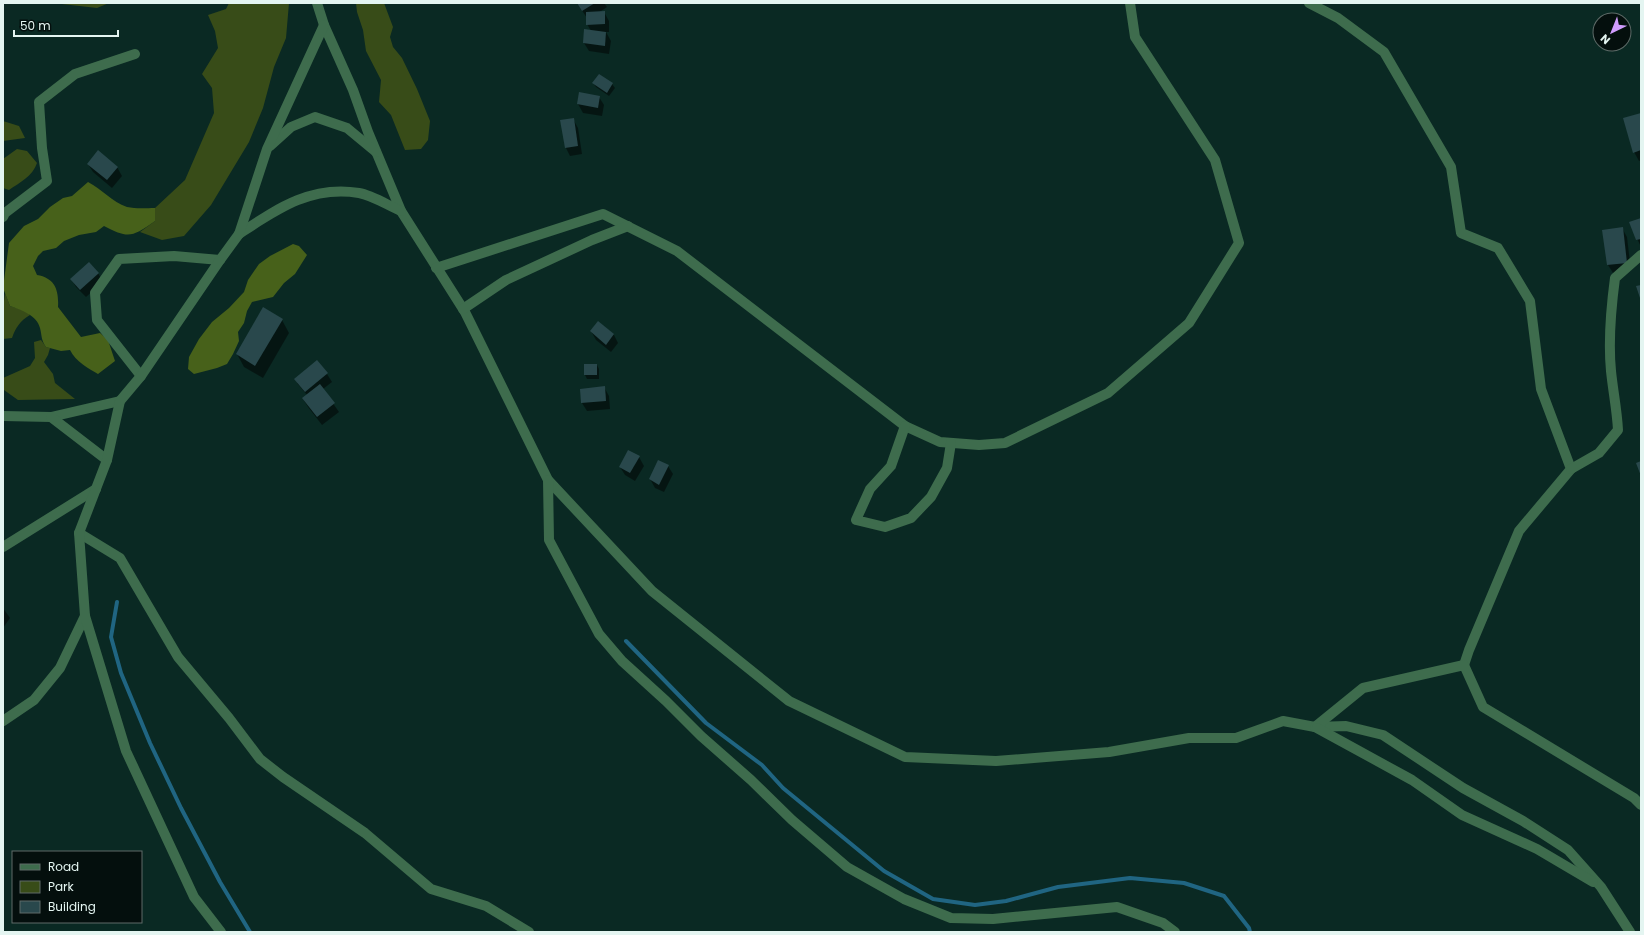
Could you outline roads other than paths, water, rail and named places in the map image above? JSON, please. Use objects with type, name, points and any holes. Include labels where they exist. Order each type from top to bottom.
[{"type":"street","points":[[317,3],[324,25],[353,90],[377,153],[402,211],[436,268],[463,309],[548,480],[652,592],[789,701],[905,757],[996,761],[1109,752],[1189,738],[1236,738],[1282,721],[1316,727],[1346,726],[1383,734],[1462,788],[1523,821],[1568,850],[1601,887],[1630,932]]},
{"type":"street","points":[[436,268],[603,214],[677,251],[905,426],[940,442],[979,445],[1005,443],[1108,393],[1189,323],[1239,242],[1215,160],[1135,37],[1130,3]]},
{"type":"street","points":[[1309,3],[1338,18],[1384,52],[1451,167],[1461,233],[1498,248],[1530,301],[1541,389],[1571,469]]},
{"type":"street","points":[[221,932],[194,897],[126,751],[85,616],[78,532],[107,460],[120,401],[140,376],[239,234],[267,149],[324,25]]},
{"type":"street","points":[[3,217],[5,213],[48,181],[42,148],[39,102],[75,74],[135,54]]},
{"type":"street","points":[[267,149],[291,127],[315,117],[348,128],[377,153]]},
{"type":"street","points":[[239,234],[280,207],[304,197],[335,191],[360,193],[402,211]]},
{"type":"street","points":[[463,309],[506,280],[592,240],[628,226]]},
{"type":"street","points":[[1641,255],[1615,278],[1610,310],[1611,370],[1618,412],[1618,430],[1599,452],[1571,469],[1519,531],[1464,665],[1483,707],[1634,798],[1641,805]]},
{"type":"street","points":[[140,376],[97,320],[96,293],[119,259],[174,256],[220,260]]},
{"type":"street","points":[[3,416],[51,418],[120,401]]},
{"type":"street","points":[[51,418],[107,460]]},
{"type":"street","points":[[905,426],[891,466],[870,489],[856,520],[885,527],[911,518],[931,497],[947,468],[951,443]]},
{"type":"street","points":[[548,480],[549,540],[599,634],[622,661],[666,701],[701,736],[751,780],[792,820],[847,867],[904,899],[951,918],[993,920],[1117,907],[1163,923],[1174,932]]},
{"type":"street","points":[[3,547],[96,489]]},
{"type":"street","points":[[78,532],[120,558],[178,657],[229,718],[260,759],[283,777],[365,833],[431,889],[486,906],[529,932]]},
{"type":"street","points":[[3,721],[34,700],[60,668],[85,616]]},
{"type":"street","points":[[1316,727],[1363,688],[1464,665]]},
{"type":"street","points":[[1316,727],[1412,780],[1462,815],[1537,849],[1601,887]]},
{"type":"waterway","points":[[117,602],[111,637],[121,673],[150,743],[181,808],[220,882],[250,932]]},
{"type":"waterway","points":[[626,641],[706,723],[762,765],[783,788],[884,871],[933,899],[975,905],[1006,901],[1058,887],[1130,878],[1184,883],[1224,896],[1249,928],[1250,932]]}]
